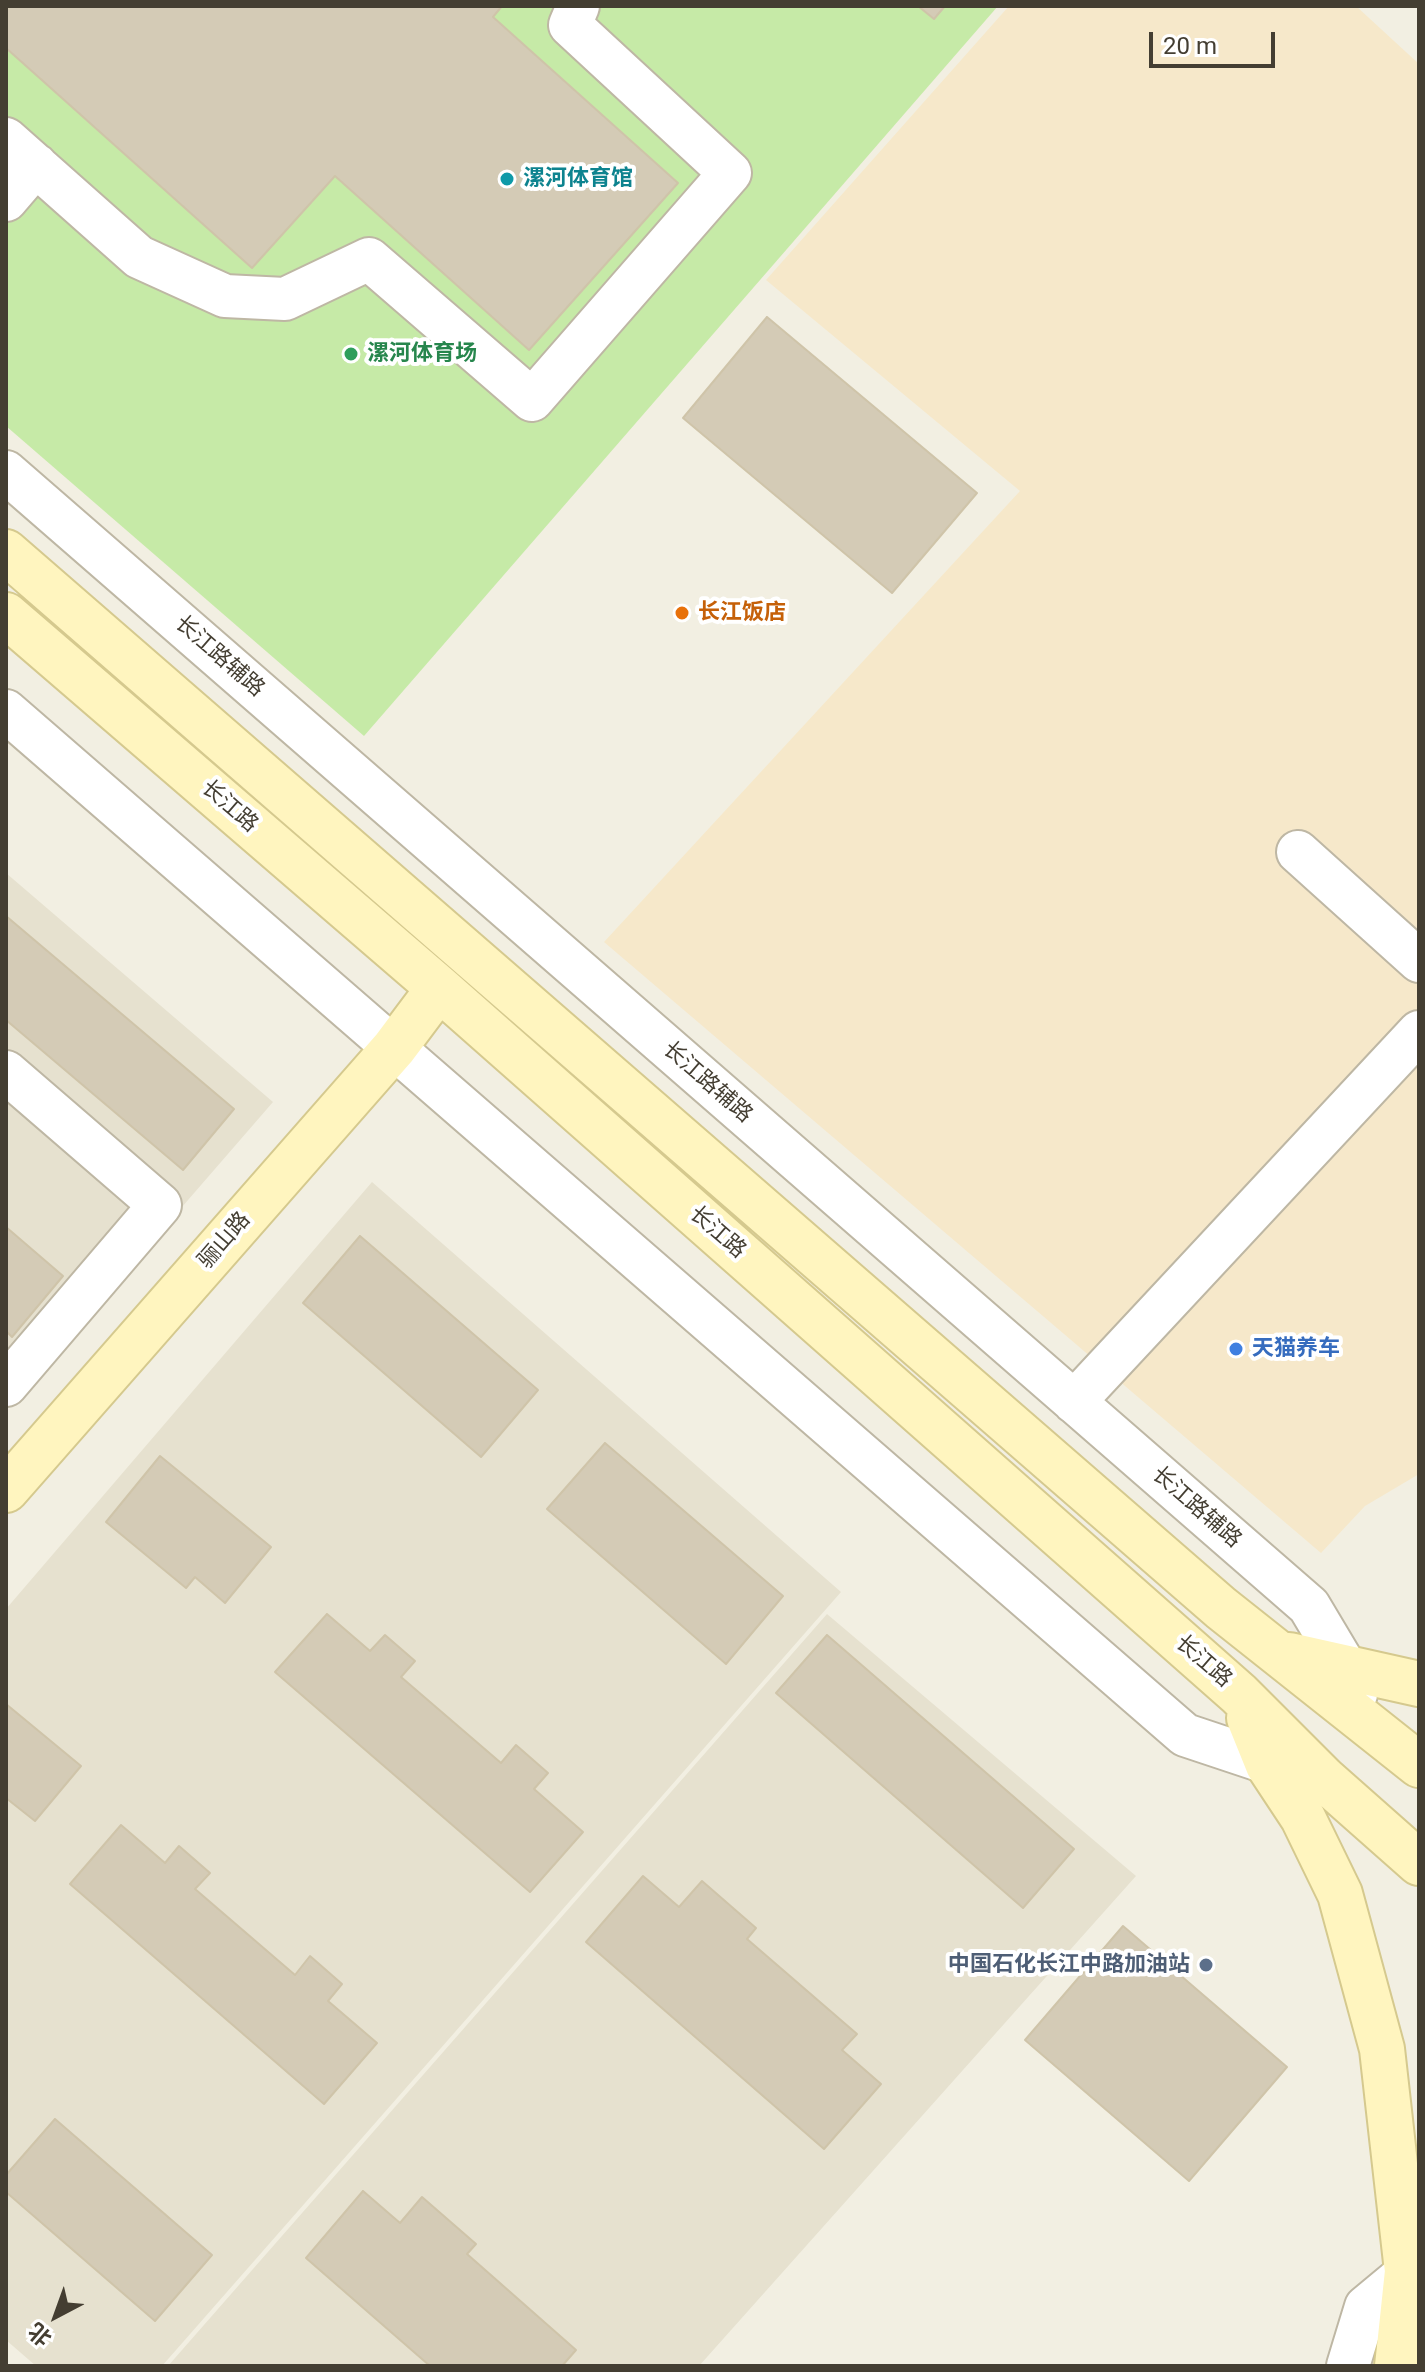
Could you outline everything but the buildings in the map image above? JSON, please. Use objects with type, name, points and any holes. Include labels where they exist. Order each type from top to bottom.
[{"type":"main road","points":[[6,552],[1221,1608],[1419,1765]]},
{"type":"main road","name":"长江路","points":[[6,615],[439,988],[1239,1694],[1324,1779],[1419,1863]]},
{"type":"main road","name":"骊山路","points":[[6,1490],[394,1048],[439,988]]},
{"type":"main road","points":[[1279,1653],[1419,1684]]},
{"type":"main road","points":[[1239,1694],[1268,1765],[1303,1818],[1340,1894],[1382,2049],[1413,2267],[1397,2366]]},
{"type":"street","points":[[6,200],[21,152],[139,257],[225,296],[285,299],[369,259],[532,400],[730,173],[570,25],[578,6]]},
{"type":"street","name":"长江路辅路","points":[[6,472],[1309,1606],[1346,1668],[1368,1725]]},
{"type":"street","points":[[6,711],[1185,1735],[1268,1765],[1324,1779]]},
{"type":"street","points":[[1298,852],[1419,961]]},
{"type":"street","points":[[1074,1402],[1419,1032]]},
{"type":"street","points":[[6,1072],[160,1205],[6,1385]]},
{"type":"street","points":[[1348,2366],[1366,2307],[1413,2267]]},
{"type":"shaded area","points":[[1009,6],[1356,6],[1419,64],[1419,1474],[1365,1506],[1321,1553],[604,942],[1020,491],[766,280]]},
{"type":"shaded area","points":[[6,873],[273,1102],[6,1410]]},
{"type":"shaded area","points":[[372,1182],[841,1592],[162,2366],[36,2366],[6,2340],[6,1609]]},
{"type":"shaded area","points":[[827,1614],[1136,1876],[699,2366],[168,2366]]},
{"type":"green space","name":"漯河体育场","points":[[6,6],[998,6],[364,736],[6,426]]},
{"type":"place","name":"漯河体育馆","points":[[507,179]]},
{"type":"place","name":"漯河体育场","points":[[351,354]]},
{"type":"place","name":"长江饭店","points":[[682,613]]},
{"type":"place","name":"天猫养车","points":[[1236,1349]]},
{"type":"place","name":"中国石化长江中路加油站","points":[[1206,1965]]}]
